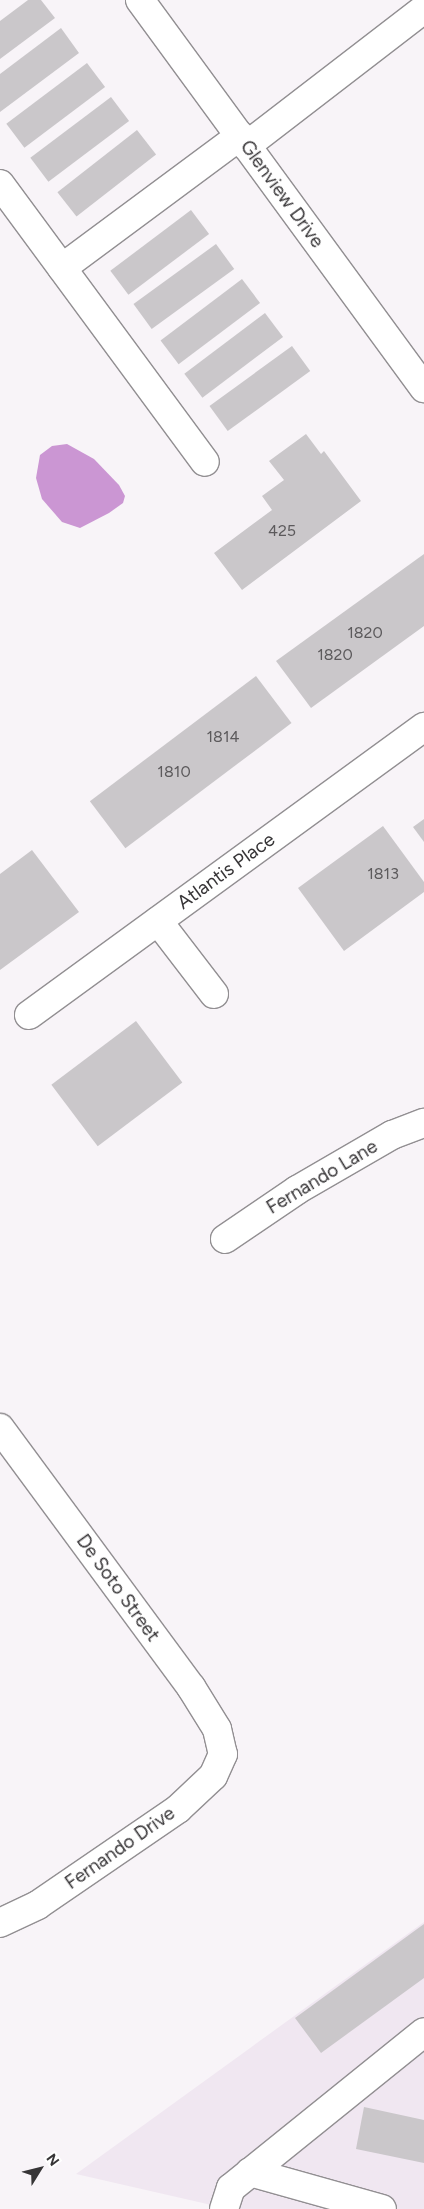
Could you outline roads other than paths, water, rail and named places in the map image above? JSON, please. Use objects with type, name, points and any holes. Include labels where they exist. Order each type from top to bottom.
[{"type":"street","name":"Glenview Drive","points":[[140,0],[424,388]]},
{"type":"street","points":[[62,268],[243,141],[424,9]]},
{"type":"street","points":[[0,184],[205,462]]},
{"type":"street","name":"Atlantis Place","points":[[29,1015],[424,727]]},
{"type":"street","points":[[158,921],[214,994]]},
{"type":"street","name":"Fernando Lane","points":[[225,1240],[305,1186],[392,1135],[424,1123]]},
{"type":"street","name":"De Soto Street","points":[[0,1428],[191,1687],[217,1729],[223,1754]]},
{"type":"street","name":"Fernando Drive","points":[[0,1923],[38,1904],[178,1809],[214,1776],[223,1754]]},
{"type":"street","points":[[224,2209],[231,2188],[424,2032]]},
{"type":"street","points":[[250,2172],[382,2209]]}]
